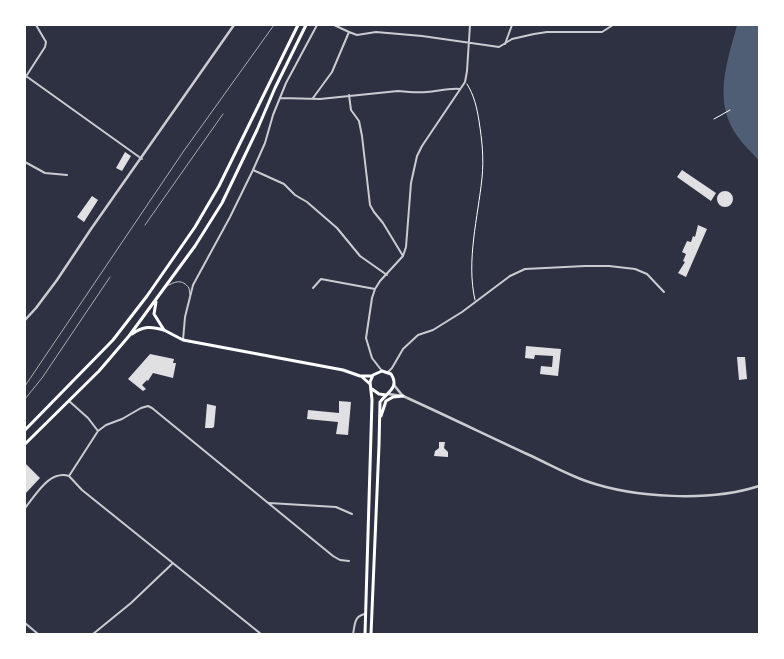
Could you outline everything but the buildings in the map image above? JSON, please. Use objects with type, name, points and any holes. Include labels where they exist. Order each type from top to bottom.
[{"type":"main road","points":[[25,430],[113,340],[147,296],[195,227],[229,168],[298,25]]},
{"type":"main road","points":[[25,444],[99,371],[129,336],[195,246],[222,203],[306,25]]},
{"type":"main road","points":[[156,300],[154,314],[164,330]]},
{"type":"main road","points":[[129,336],[141,328],[155,327],[184,340],[343,370],[360,376],[372,376]]},
{"type":"main road","points":[[365,634],[371,386],[372,376],[381,370],[388,372],[393,377],[394,385],[380,402],[379,445]]},
{"type":"main road","points":[[360,376],[376,393],[387,395]]},
{"type":"main road","points":[[371,634],[381,411],[388,399],[403,396]]},
{"type":"street","points":[[36,25],[46,42],[45,47],[26,77],[142,159]]},
{"type":"street","points":[[25,320],[57,280],[234,25]]},
{"type":"street","points":[[184,340],[185,317],[193,285],[230,217],[265,143],[280,98],[298,57],[317,25]]},
{"type":"street","points":[[334,25],[357,35],[376,32],[470,42],[496,47],[512,39],[547,32],[602,32],[614,25]]},
{"type":"street","points":[[381,370],[369,352],[366,338],[375,290],[402,256],[408,233],[411,183],[418,156],[465,82],[470,25]]},
{"type":"street","points":[[505,44],[512,25]]},
{"type":"street","points":[[313,98],[332,72],[349,32]]},
{"type":"street","points":[[280,98],[313,98],[398,91],[410,93],[449,88],[460,89]]},
{"type":"street","points":[[349,96],[351,110],[359,121],[362,136],[370,205],[402,256]]},
{"type":"street","points":[[25,162],[45,173],[67,176]]},
{"type":"street","points":[[252,170],[287,186],[295,195],[313,207],[337,228],[360,256],[387,275]]},
{"type":"street","points":[[388,372],[402,349],[418,335],[433,330],[476,302],[510,276],[525,269],[609,266],[635,270],[647,274],[664,292]]},
{"type":"street","points":[[312,288],[321,279],[375,290]]},
{"type":"street","points":[[376,372],[377,365]]},
{"type":"street","points":[[392,368],[393,377]]},
{"type":"street","points":[[394,385],[403,396]]},
{"type":"street","points":[[387,395],[403,396],[570,474],[601,485],[673,495],[728,494],[759,486]]},
{"type":"street","points":[[69,400],[98,431]]},
{"type":"street","points":[[69,476],[98,431],[112,422],[148,406],[334,556],[340,560],[349,561]]},
{"type":"street","points":[[25,508],[48,481],[56,475],[69,476],[82,490],[261,634]]},
{"type":"street","points":[[267,503],[336,507],[352,514]]},
{"type":"street","points":[[93,634],[131,603],[173,563]]},
{"type":"street","points":[[352,634],[357,617],[366,614]]},
{"type":"street","points":[[25,623],[38,634]]},
{"type":"lane","points":[[166,286],[176,282],[183,282],[189,288],[190,296]]},
{"type":"path","points":[[465,82],[470,89],[477,111],[482,145],[482,176],[473,250],[473,288],[476,302]]},
{"type":"path","points":[[714,119],[730,110]]},
{"type":"water","points":[[737,25],[759,25],[759,161],[738,137],[730,124],[725,110],[724,82]]},
{"type":"railway","points":[[25,386],[183,152],[274,25]]},
{"type":"railway","points":[[145,225],[223,114]]},
{"type":"railway","points":[[25,399],[42,378],[110,277]]}]
